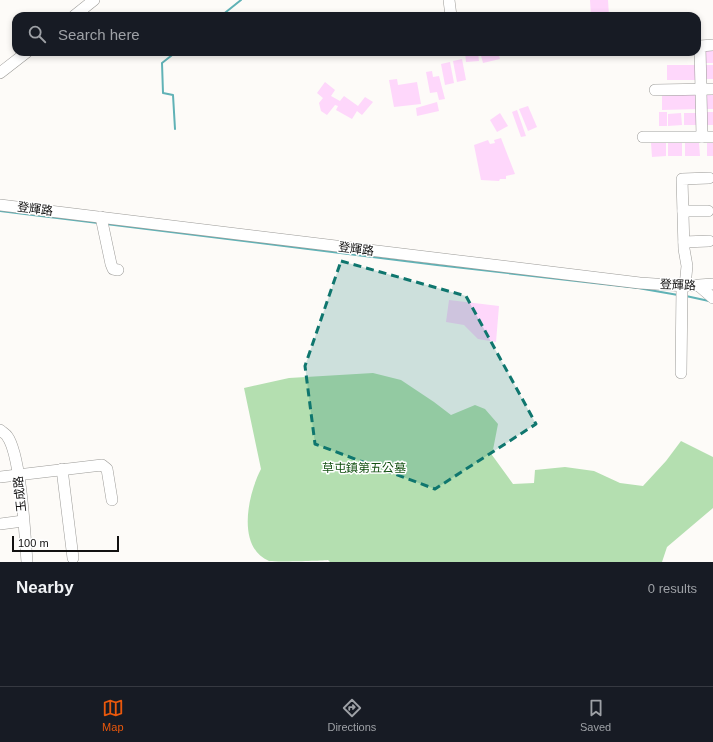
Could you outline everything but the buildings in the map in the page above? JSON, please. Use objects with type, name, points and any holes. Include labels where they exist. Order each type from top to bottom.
[{"type":"street","points":[[79,12],[94,0]]},
{"type":"street","points":[[449,0],[450,12]]},
{"type":"street","points":[[701,46],[713,45]]},
{"type":"street","points":[[0,73],[23,56]]},
{"type":"street","points":[[643,137],[707,137],[701,89],[700,56]]},
{"type":"street","points":[[655,90],[713,89]]},
{"type":"street","points":[[681,373],[683,286],[686,266],[682,179],[709,178]]},
{"type":"street","name":"登輝路","points":[[0,205],[640,283],[683,286],[713,284]]},
{"type":"street","points":[[683,211],[708,211]]},
{"type":"street","points":[[101,217],[111,264],[113,269],[118,270]]},
{"type":"street","points":[[684,242],[709,241]]},
{"type":"street","points":[[699,286],[713,298]]},
{"type":"street","name":"玉成路","points":[[0,430],[7,436],[11,444],[18,474],[27,562]]},
{"type":"street","points":[[0,477],[102,465],[107,469],[112,500]]},
{"type":"street","points":[[62,469],[73,558]]},
{"type":"street","points":[[0,524],[23,521]]},
{"type":"highlighted area","points":[[341,261],[466,296],[536,424],[435,489],[315,444],[305,366]]},
{"type":"green space","name":"草屯鎮第五公墓","points":[[373,373],[401,380],[451,415],[475,405],[485,409],[498,424],[492,455],[513,484],[534,483],[535,470],[565,467],[594,471],[620,483],[643,486],[666,461],[681,441],[713,457],[713,508],[667,547],[662,562],[269,561],[259,554],[252,544],[249,532],[249,505],[256,480],[261,469],[244,388],[289,378]]},
{"type":"waterway","points":[[226,12],[241,0]]},
{"type":"waterway","points":[[171,56],[162,63],[163,93],[173,95],[175,129]]},
{"type":"waterway","points":[[0,211],[98,223]]},
{"type":"waterway","points":[[106,224],[638,288],[678,295]]},
{"type":"waterway","points":[[686,296],[709,301]]}]
